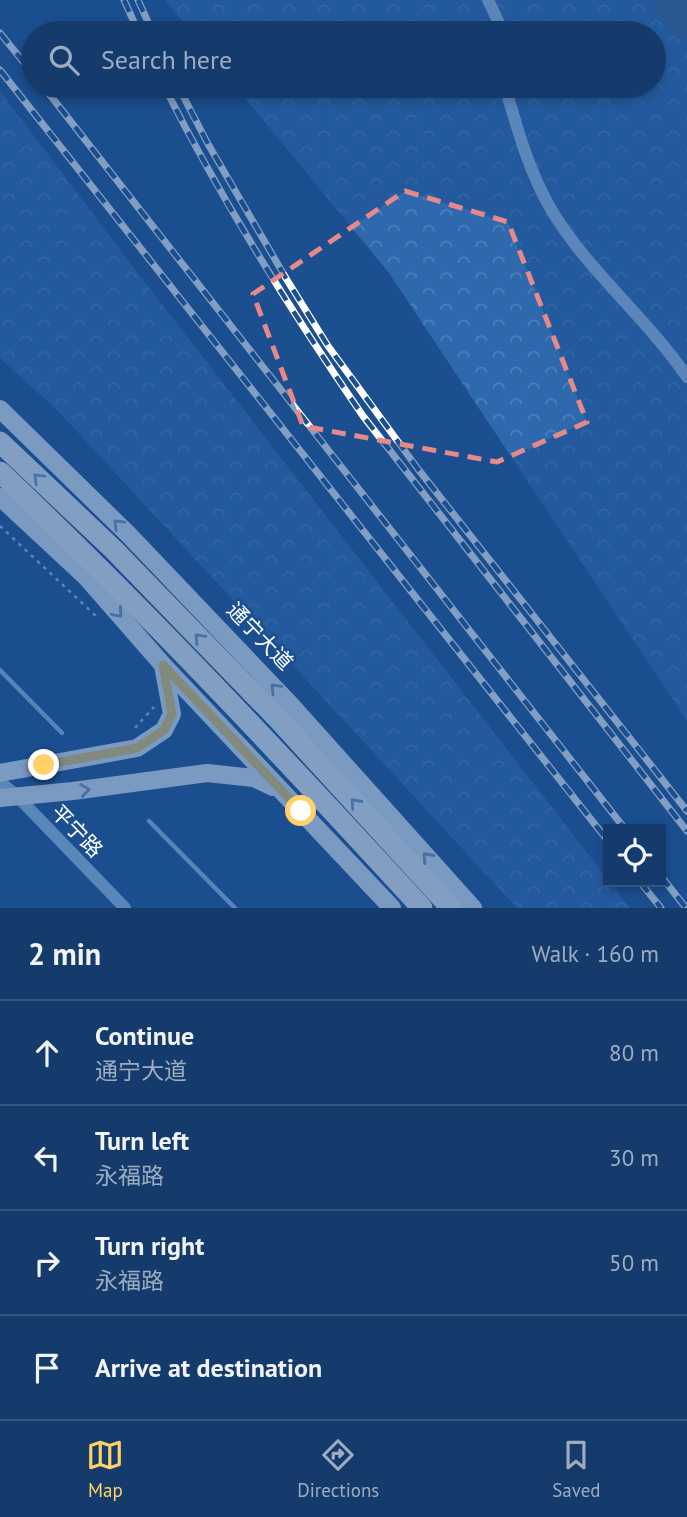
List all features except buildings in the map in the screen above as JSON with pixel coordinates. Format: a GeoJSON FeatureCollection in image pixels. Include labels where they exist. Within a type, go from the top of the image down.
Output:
{"type":"FeatureCollection","features":[{"type":"Feature","properties":{"kind":"highway"},"geometry":{"type":"LineString","coordinates":[[0,442],[114,551],[269,709],[451,908]]}},
{"type":"Feature","properties":{"kind":"highway"},"geometry":{"type":"LineString","coordinates":[[0,472],[99,566],[252,724],[422,908]]}},
{"type":"Feature","properties":{"kind":"main road","name":"通宁大道"},"geometry":{"type":"LineString","coordinates":[[0,409],[128,534],[290,704],[473,908]]}},
{"type":"Feature","properties":{"kind":"main road"},"geometry":{"type":"LineString","coordinates":[[0,496],[87,578],[163,665],[391,908]]}},
{"type":"Feature","properties":{"kind":"main road"},"geometry":{"type":"LineString","coordinates":[[0,773],[137,748],[164,730],[172,714],[163,665]]}},
{"type":"Feature","properties":{"kind":"main road"},"geometry":{"type":"LineString","coordinates":[[8,797],[207,773],[254,778],[282,792]]}},
{"type":"Feature","properties":{"kind":"street"},"geometry":{"type":"LineString","coordinates":[[488,0],[498,21]]}},
{"type":"Feature","properties":{"kind":"street"},"geometry":{"type":"LineString","coordinates":[[508,98],[535,177],[552,210],[599,273],[651,330],[687,377]]}},
{"type":"Feature","properties":{"kind":"street","name":"平宁路"},"geometry":{"type":"LineString","coordinates":[[0,782],[8,797],[125,908]]}},
{"type":"Feature","properties":{"kind":"path"},"geometry":{"type":"LineString","coordinates":[[0,526],[99,618]]}},
{"type":"Feature","properties":{"kind":"path"},"geometry":{"type":"LineString","coordinates":[[132,730],[155,706]]}},
{"type":"Feature","properties":{"kind":"highlighted area"},"geometry":{"type":"Polygon","coordinates":[[[405,191],[508,222],[587,422],[497,462],[303,426],[253,294],[405,191]]]}},
{"type":"Feature","properties":{"kind":"green space"},"geometry":{"type":"Polygon","coordinates":[[[165,0],[687,0],[687,721],[389,273],[245,98],[666,98],[666,21],[182,21],[165,0]]]}},
{"type":"Feature","properties":{"kind":"green space"},"geometry":{"type":"Polygon","coordinates":[[[0,91],[603,873],[603,887],[614,887],[630,908],[517,908],[61,414],[0,358],[0,91]]]}},
{"type":"Feature","properties":{"kind":"waterway"},"geometry":{"type":"LineString","coordinates":[[667,0],[687,28]]}},
{"type":"Feature","properties":{"kind":"waterway"},"geometry":{"type":"LineString","coordinates":[[0,670],[62,733]]}},
{"type":"Feature","properties":{"kind":"waterway"},"geometry":{"type":"LineString","coordinates":[[149,821],[235,908]]}},
{"type":"Feature","properties":{"kind":"railway"},"geometry":{"type":"LineString","coordinates":[[124,0],[134,21]]}},
{"type":"Feature","properties":{"kind":"railway"},"geometry":{"type":"LineString","coordinates":[[138,0],[148,21]]}},
{"type":"Feature","properties":{"kind":"railway"},"geometry":{"type":"LineString","coordinates":[[0,33],[21,59]]}},
{"type":"Feature","properties":{"kind":"railway"},"geometry":{"type":"LineString","coordinates":[[0,70],[21,97]]}},
{"type":"Feature","properties":{"kind":"railway"},"geometry":{"type":"LineString","coordinates":[[22,98],[603,835]]}},
{"type":"Feature","properties":{"kind":"railway"},"geometry":{"type":"LineString","coordinates":[[52,98],[621,824]]}},
{"type":"Feature","properties":{"kind":"railway"},"geometry":{"type":"LineString","coordinates":[[170,98],[258,254],[363,416],[687,831]]}},
{"type":"Feature","properties":{"kind":"railway"},"geometry":{"type":"LineString","coordinates":[[184,98],[208,144],[328,346],[418,469],[687,811]]}},
{"type":"Feature","properties":{"kind":"railway"},"geometry":{"type":"LineString","coordinates":[[666,882],[686,908]]}},
{"type":"Feature","properties":{"kind":"railway"},"geometry":{"type":"LineString","coordinates":[[644,887],[661,908]]}},
{"type":"Feature","properties":{"kind":"route"},"geometry":{"type":"LineString","coordinates":[[44,765],[137,748],[164,730],[172,714],[163,665],[301,811]]}}]}
